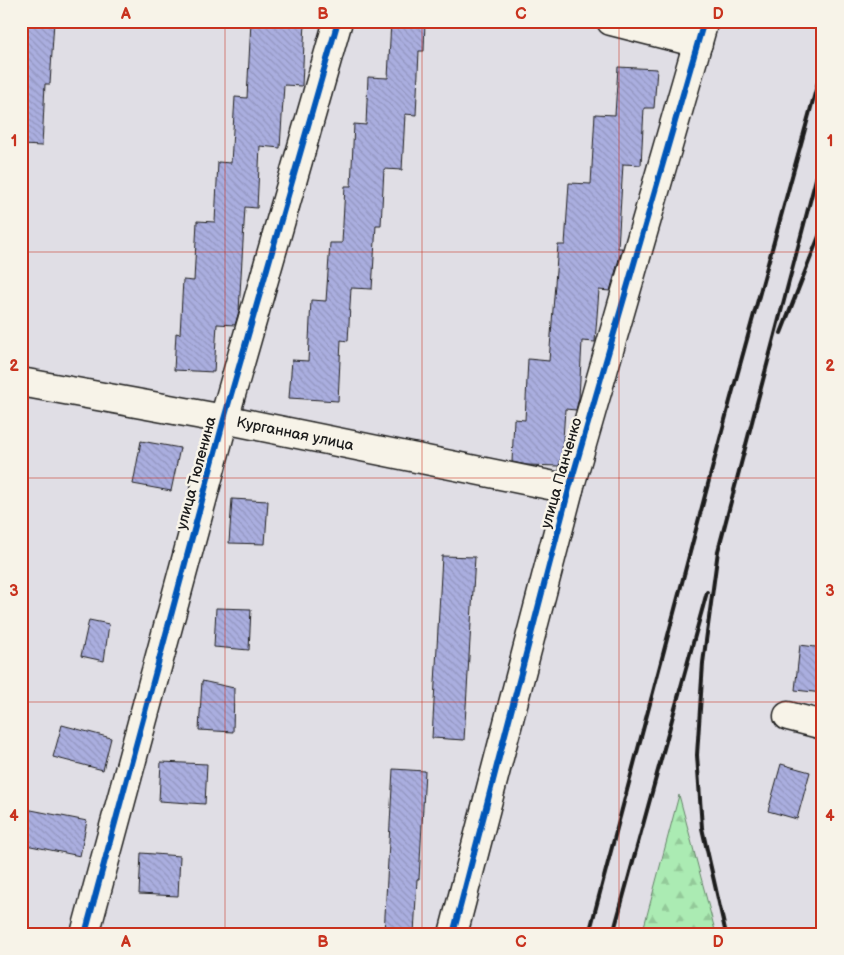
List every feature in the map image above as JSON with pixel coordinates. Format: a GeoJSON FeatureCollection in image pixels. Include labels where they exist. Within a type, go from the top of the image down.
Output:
{"type":"FeatureCollection","features":[{"type":"Feature","properties":{"kind":"street","name":"улица Тюленина"},"geometry":{"type":"LineString","coordinates":[[85,934],[224,419],[338,21]]}},
{"type":"Feature","properties":{"kind":"street"},"geometry":{"type":"LineString","coordinates":[[611,21],[701,32]]}},
{"type":"Feature","properties":{"kind":"street","name":"улица Панченко"},"geometry":{"type":"LineString","coordinates":[[453,934],[569,489],[701,32]]}},
{"type":"Feature","properties":{"kind":"street","name":"Курганная улица"},"geometry":{"type":"LineString","coordinates":[[21,382],[224,419],[569,489]]}},
{"type":"Feature","properties":{"kind":"street"},"geometry":{"type":"LineString","coordinates":[[788,716],[823,725]]}},
{"type":"Feature","properties":{"kind":"green space"},"geometry":{"type":"Polygon","coordinates":[[[679,795],[716,934],[642,934],[679,795]]]}},
{"type":"Feature","properties":{"kind":"building"},"geometry":{"type":"Polygon","coordinates":[[[21,21],[54,21],[50,84],[45,84],[42,146],[21,145],[21,21]]]}},
{"type":"Feature","properties":{"kind":"building"},"geometry":{"type":"Polygon","coordinates":[[[251,21],[305,21],[302,86],[284,85],[280,148],[260,146],[257,208],[245,207],[239,311],[235,325],[217,324],[214,372],[174,370],[176,333],[180,334],[183,280],[194,281],[197,221],[215,222],[218,162],[231,163],[235,97],[247,98],[251,21]]]}},
{"type":"Feature","properties":{"kind":"building"},"geometry":{"type":"Polygon","coordinates":[[[391,21],[425,21],[424,51],[419,51],[416,115],[405,114],[402,170],[384,169],[381,225],[376,225],[372,289],[351,288],[348,341],[341,340],[338,401],[289,398],[292,360],[308,361],[311,300],[326,301],[330,243],[342,243],[345,186],[351,186],[354,124],[366,125],[368,77],[388,78],[391,21]]]}},
{"type":"Feature","properties":{"kind":"building"},"geometry":{"type":"Polygon","coordinates":[[[618,67],[657,69],[654,108],[644,108],[641,165],[623,164],[618,248],[622,248],[610,291],[599,290],[595,342],[582,341],[579,398],[576,410],[565,409],[562,455],[559,466],[527,465],[512,462],[514,419],[525,420],[528,359],[549,361],[558,245],[565,245],[569,183],[591,184],[595,114],[615,115],[618,67]]]}},
{"type":"Feature","properties":{"kind":"building"},"geometry":{"type":"Polygon","coordinates":[[[141,441],[180,448],[171,491],[133,484],[141,441]]]}},
{"type":"Feature","properties":{"kind":"building"},"geometry":{"type":"Polygon","coordinates":[[[232,499],[268,501],[265,544],[229,543],[232,499]]]}},
{"type":"Feature","properties":{"kind":"building"},"geometry":{"type":"Polygon","coordinates":[[[442,556],[475,557],[464,740],[432,738],[442,556]]]}},
{"type":"Feature","properties":{"kind":"building"},"geometry":{"type":"Polygon","coordinates":[[[216,608],[251,609],[249,650],[214,647],[216,608]]]}},
{"type":"Feature","properties":{"kind":"building"},"geometry":{"type":"Polygon","coordinates":[[[89,620],[109,624],[104,661],[81,656],[89,620]]]}},
{"type":"Feature","properties":{"kind":"building"},"geometry":{"type":"Polygon","coordinates":[[[800,645],[823,648],[823,693],[795,690],[800,645]]]}},
{"type":"Feature","properties":{"kind":"building"},"geometry":{"type":"Polygon","coordinates":[[[202,681],[234,688],[233,732],[199,730],[202,681]]]}},
{"type":"Feature","properties":{"kind":"building"},"geometry":{"type":"Polygon","coordinates":[[[62,725],[111,738],[103,770],[53,757],[62,725]]]}},
{"type":"Feature","properties":{"kind":"building"},"geometry":{"type":"Polygon","coordinates":[[[161,762],[207,764],[205,804],[159,801],[161,762]]]}},
{"type":"Feature","properties":{"kind":"building"},"geometry":{"type":"Polygon","coordinates":[[[781,764],[810,772],[797,819],[768,811],[781,764]]]}},
{"type":"Feature","properties":{"kind":"building"},"geometry":{"type":"Polygon","coordinates":[[[393,769],[425,771],[414,934],[384,934],[393,769]]]}},
{"type":"Feature","properties":{"kind":"building"},"geometry":{"type":"Polygon","coordinates":[[[21,808],[87,821],[80,856],[21,844],[21,808]]]}},
{"type":"Feature","properties":{"kind":"building"},"geometry":{"type":"Polygon","coordinates":[[[141,853],[180,856],[178,896],[139,894],[141,853]]]}},
{"type":"Feature","properties":{"kind":"railway"},"geometry":{"type":"LineString","coordinates":[[589,934],[730,401],[823,64]]}},
{"type":"Feature","properties":{"kind":"railway"},"geometry":{"type":"LineString","coordinates":[[726,934],[702,828],[697,755],[703,663],[718,551],[823,152]]}},
{"type":"Feature","properties":{"kind":"railway"},"geometry":{"type":"LineString","coordinates":[[781,333],[823,226]]}},
{"type":"Feature","properties":{"kind":"railway"},"geometry":{"type":"LineString","coordinates":[[613,934],[707,592]]}},
{"type":"Feature","properties":{"kind":"cycle path"},"geometry":{"type":"LineString","coordinates":[[85,934],[224,419],[338,21]]}},
{"type":"Feature","properties":{"kind":"cycle path"},"geometry":{"type":"LineString","coordinates":[[453,934],[569,489],[704,21]]}}]}
